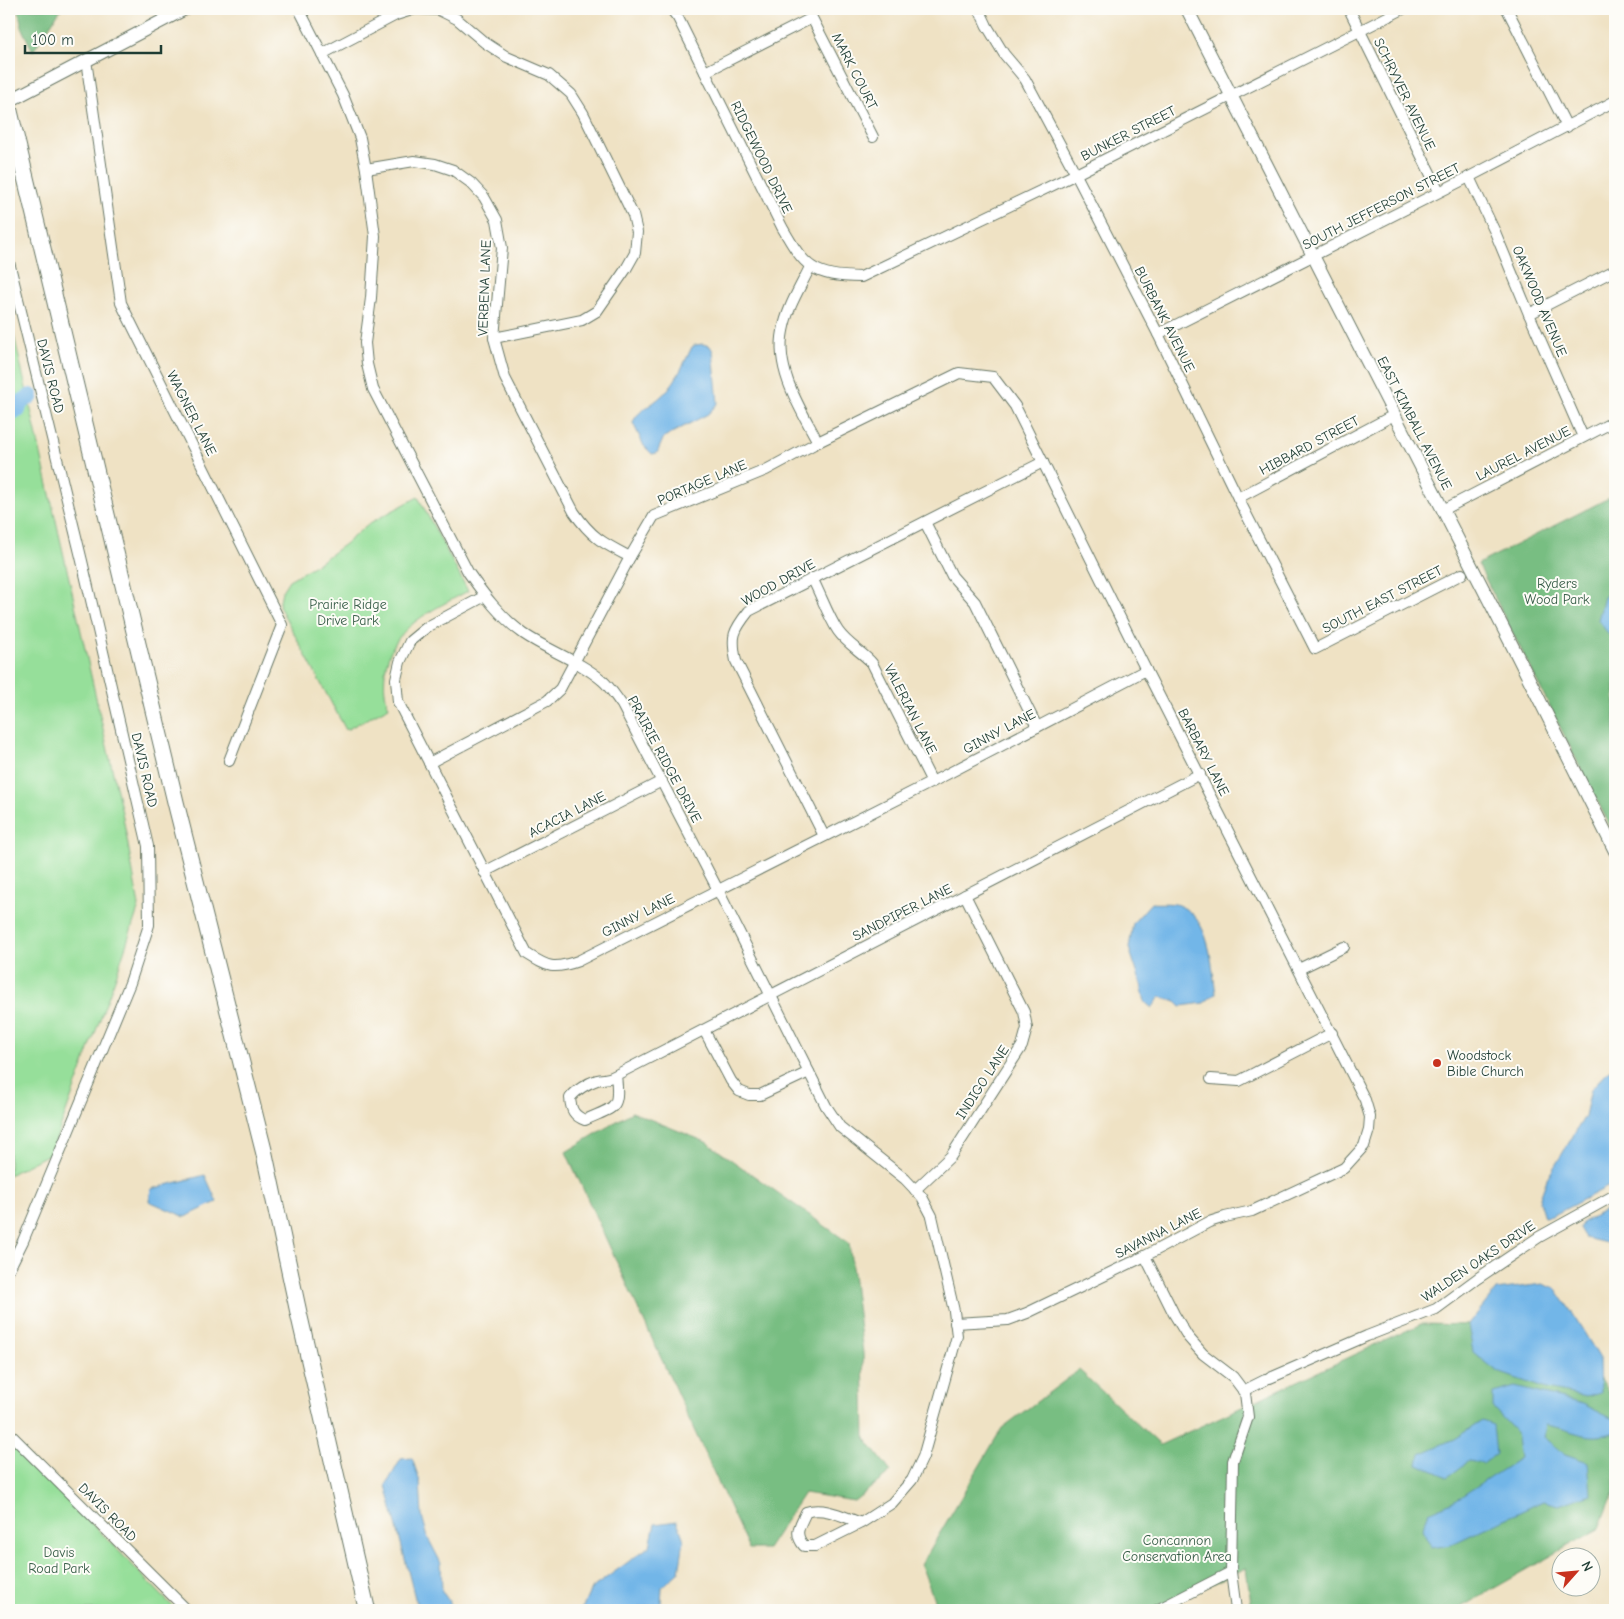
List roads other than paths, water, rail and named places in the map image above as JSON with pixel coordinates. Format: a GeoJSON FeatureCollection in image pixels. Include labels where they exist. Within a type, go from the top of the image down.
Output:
{"type":"FeatureCollection","features":[{"type":"Feature","properties":{"kind":"main road"},"geometry":{"type":"LineString","coordinates":[[9,109],[176,804],[264,1152],[298,1315],[367,1610]]}},
{"type":"Feature","properties":{"kind":"street"},"geometry":{"type":"LineString","coordinates":[[9,101],[185,9]]}},
{"type":"Feature","properties":{"kind":"street","name":"PRAIRIE RIDGE DRIVE"},"geometry":{"type":"LineString","coordinates":[[299,9],[344,95],[360,138],[375,236],[371,298],[365,343],[366,364],[373,389],[468,572],[500,613],[523,633],[574,662],[604,682],[622,705],[718,890],[826,1106],[840,1127],[905,1179],[922,1197],[932,1216],[954,1311],[956,1336],[923,1457],[912,1480],[892,1503],[861,1523],[815,1546],[804,1546],[799,1539],[798,1531],[806,1512],[815,1509],[861,1523]]}},
{"type":"Feature","properties":{"kind":"street"},"geometry":{"type":"LineString","coordinates":[[322,54],[396,15],[415,9],[439,10],[457,19],[484,42],[507,57],[549,75],[571,94],[583,113],[633,214],[636,232],[635,253],[597,312],[582,320],[494,338]]}},
{"type":"Feature","properties":{"kind":"street","name":"RIDGEWOOD DRIVE"},"geometry":{"type":"LineString","coordinates":[[671,9],[678,18],[782,227],[796,252],[810,268]]}},
{"type":"Feature","properties":{"kind":"street","name":"BURBANK AVENUE"},"geometry":{"type":"LineString","coordinates":[[978,9],[1004,54],[1024,79],[1076,174],[1315,649]]}},
{"type":"Feature","properties":{"kind":"street","name":"EAST KIMBALL AVENUE"},"geometry":{"type":"LineString","coordinates":[[1186,9],[1443,510],[1615,851]]}},
{"type":"Feature","properties":{"kind":"street","name":"SCHRYVER AVENUE"},"geometry":{"type":"LineString","coordinates":[[1349,9],[1439,191]]}},
{"type":"Feature","properties":{"kind":"street","name":"BUNKER STREET"},"geometry":{"type":"LineString","coordinates":[[810,268],[838,276],[861,277],[1076,174],[1404,9]]}},
{"type":"Feature","properties":{"kind":"street"},"geometry":{"type":"LineString","coordinates":[[1507,9],[1567,127]]}},
{"type":"Feature","properties":{"kind":"street","name":"MARK COURT"},"geometry":{"type":"LineString","coordinates":[[705,72],[812,18],[873,137]]}},
{"type":"Feature","properties":{"kind":"street","name":"WAGNER LANE"},"geometry":{"type":"LineString","coordinates":[[86,60],[121,303],[282,625],[229,761]]}},
{"type":"Feature","properties":{"kind":"street","name":"SOUTH JEFFERSON STREET"},"geometry":{"type":"LineString","coordinates":[[1158,334],[1615,101]]}},
{"type":"Feature","properties":{"kind":"street","name":"VERBENA LANE"},"geometry":{"type":"LineString","coordinates":[[366,169],[414,161],[435,164],[453,170],[471,182],[484,197],[497,220],[502,248],[494,338],[505,378],[574,512],[585,528],[599,540],[630,557]]}},
{"type":"Feature","properties":{"kind":"street","name":"OAKWOOD AVENUE"},"geometry":{"type":"LineString","coordinates":[[1469,177],[1486,212],[1583,437]]}},
{"type":"Feature","properties":{"kind":"street","name":"DAVIS ROAD"},"geometry":{"type":"LineString","coordinates":[[9,262],[82,562],[148,846],[149,915],[149,925],[130,983],[23,1241],[9,1269]]}},
{"type":"Feature","properties":{"kind":"street"},"geometry":{"type":"LineString","coordinates":[[810,268],[791,306],[782,331],[782,358],[790,390],[818,442]]}},
{"type":"Feature","properties":{"kind":"street"},"geometry":{"type":"LineString","coordinates":[[1529,314],[1615,270]]}},
{"type":"Feature","properties":{"kind":"street","name":"PORTAGE LANE"},"geometry":{"type":"LineString","coordinates":[[429,763],[547,701],[560,689],[630,557],[654,516],[766,470],[818,442],[959,373],[993,377]]}},
{"type":"Feature","properties":{"kind":"street","name":"BARBARY LANE"},"geometry":{"type":"LineString","coordinates":[[993,377],[1015,406],[1146,670],[1365,1100],[1370,1117],[1369,1130],[1364,1146]]}},
{"type":"Feature","properties":{"kind":"street","name":"HIBBARD STREET"},"geometry":{"type":"LineString","coordinates":[[1238,498],[1394,416]]}},
{"type":"Feature","properties":{"kind":"street","name":"LAUREL AVENUE"},"geometry":{"type":"LineString","coordinates":[[1443,510],[1615,421]]}},
{"type":"Feature","properties":{"kind":"street","name":"WOOD DRIVE"},"geometry":{"type":"LineString","coordinates":[[824,836],[736,660],[732,642],[737,625],[748,611],[1043,462]]}},
{"type":"Feature","properties":{"kind":"street"},"geometry":{"type":"LineString","coordinates":[[925,522],[952,576],[975,602],[1037,727]]}},
{"type":"Feature","properties":{"kind":"street","name":"SOUTH EAST STREET"},"geometry":{"type":"LineString","coordinates":[[1315,649],[1462,574]]}},
{"type":"Feature","properties":{"kind":"street","name":"VALERIAN LANE"},"geometry":{"type":"LineString","coordinates":[[812,578],[838,631],[872,663],[932,782]]}},
{"type":"Feature","properties":{"kind":"street","name":"GINNY LANE"},"geometry":{"type":"LineString","coordinates":[[485,596],[427,627],[410,642],[400,662],[396,679],[398,702],[527,954],[546,966],[563,966],[578,961],[932,782],[1146,670]]}},
{"type":"Feature","properties":{"kind":"street","name":"SANDPIPER LANE"},"geometry":{"type":"LineString","coordinates":[[616,1076],[618,1099],[614,1106],[585,1120],[578,1118],[573,1113],[570,1098],[574,1092],[598,1080],[616,1076],[1200,774]]}},
{"type":"Feature","properties":{"kind":"street","name":"ACACIA LANE"},"geometry":{"type":"LineString","coordinates":[[484,872],[662,781]]}},
{"type":"Feature","properties":{"kind":"street","name":"INDIGO LANE"},"geometry":{"type":"LineString","coordinates":[[915,1190],[951,1156],[1022,1046],[1027,1028],[1024,1012],[965,895]]}},
{"type":"Feature","properties":{"kind":"street"},"geometry":{"type":"LineString","coordinates":[[1299,970],[1344,947]]}},
{"type":"Feature","properties":{"kind":"street"},"geometry":{"type":"LineString","coordinates":[[704,1030],[731,1081],[739,1091],[749,1095],[760,1095],[809,1072]]}},
{"type":"Feature","properties":{"kind":"street"},"geometry":{"type":"LineString","coordinates":[[1211,1079],[1239,1081],[1332,1033]]}},
{"type":"Feature","properties":{"kind":"street","name":"SAVANNA LANE"},"geometry":{"type":"LineString","coordinates":[[956,1323],[1008,1320],[1027,1313],[1145,1256],[1209,1222],[1252,1211],[1344,1168],[1364,1146]]}},
{"type":"Feature","properties":{"kind":"street","name":"WALDEN OAKS DRIVE"},"geometry":{"type":"LineString","coordinates":[[1243,1391],[1367,1336],[1436,1309],[1539,1237],[1615,1195]]}},
{"type":"Feature","properties":{"kind":"street"},"geometry":{"type":"LineString","coordinates":[[1145,1256],[1174,1314],[1188,1337],[1203,1354],[1233,1377],[1243,1391],[1248,1417],[1233,1461],[1231,1572],[1236,1610]]}},
{"type":"Feature","properties":{"kind":"street","name":"DAVIS ROAD"},"geometry":{"type":"LineString","coordinates":[[9,1433],[187,1610]]}},
{"type":"Feature","properties":{"kind":"street"},"geometry":{"type":"LineString","coordinates":[[1158,1610],[1231,1572]]}},
{"type":"Feature","properties":{"kind":"water"},"geometry":{"type":"Polygon","coordinates":[[[703,344],[710,346],[713,351],[718,403],[708,414],[664,437],[657,453],[652,454],[644,446],[633,423],[640,412],[669,388],[692,347],[703,344]]]}},
{"type":"Feature","properties":{"kind":"water"},"geometry":{"type":"Polygon","coordinates":[[[1615,589],[1615,643],[1598,620],[1604,597],[1615,589]]]}},
{"type":"Feature","properties":{"kind":"water"},"geometry":{"type":"Polygon","coordinates":[[[1151,903],[1178,905],[1189,911],[1203,931],[1210,955],[1216,993],[1204,1003],[1181,1006],[1176,1001],[1160,997],[1152,1008],[1145,1002],[1129,948],[1133,923],[1151,903]]]}},
{"type":"Feature","properties":{"kind":"water"},"geometry":{"type":"Polygon","coordinates":[[[1609,1070],[1615,1070],[1615,1183],[1552,1216],[1544,1217],[1539,1201],[1547,1179],[1585,1116],[1591,1089],[1609,1070]]]}},
{"type":"Feature","properties":{"kind":"water"},"geometry":{"type":"Polygon","coordinates":[[[205,1175],[217,1202],[185,1217],[149,1201],[151,1189],[205,1175]]]}},
{"type":"Feature","properties":{"kind":"water"},"geometry":{"type":"Polygon","coordinates":[[[1615,1205],[1615,1238],[1606,1243],[1585,1238],[1579,1228],[1583,1222],[1615,1205]]]}},
{"type":"Feature","properties":{"kind":"water"},"geometry":{"type":"Polygon","coordinates":[[[1543,1284],[1556,1289],[1599,1357],[1600,1393],[1586,1397],[1546,1389],[1498,1372],[1473,1352],[1468,1325],[1496,1290],[1543,1284]]]}},
{"type":"Feature","properties":{"kind":"water"},"geometry":{"type":"Polygon","coordinates":[[[1515,1387],[1583,1404],[1615,1420],[1615,1432],[1596,1436],[1588,1436],[1546,1425],[1544,1437],[1565,1454],[1588,1462],[1591,1494],[1559,1505],[1543,1501],[1450,1545],[1432,1548],[1422,1529],[1429,1512],[1454,1501],[1520,1458],[1516,1432],[1493,1408],[1493,1393],[1515,1387]]]}},
{"type":"Feature","properties":{"kind":"water"},"geometry":{"type":"Polygon","coordinates":[[[1482,1421],[1493,1425],[1496,1454],[1483,1464],[1469,1461],[1448,1477],[1418,1464],[1420,1454],[1454,1439],[1482,1421]]]}},
{"type":"Feature","properties":{"kind":"water"},"geometry":{"type":"Polygon","coordinates":[[[412,1458],[420,1482],[422,1516],[428,1538],[441,1563],[442,1591],[455,1610],[421,1610],[416,1602],[386,1485],[401,1459],[412,1458]]]}},
{"type":"Feature","properties":{"kind":"water"},"geometry":{"type":"Polygon","coordinates":[[[677,1521],[684,1540],[679,1572],[662,1587],[661,1604],[629,1610],[578,1610],[583,1607],[591,1589],[650,1546],[655,1524],[677,1521]]]}},
{"type":"Feature","properties":{"kind":"waterway"},"geometry":{"type":"LineString","coordinates":[[9,406],[12,406],[15,411],[18,410],[20,403],[31,396]]}},
{"type":"Feature","properties":{"kind":"place","name":"Woodstock Bible Church"},"geometry":{"type":"Point","coordinates":[1437,1063]}},
{"type":"Feature","properties":{"kind":"park label","name":"Ryders Wood Park"},"geometry":{"type":"Point","coordinates":[1557,592]}},
{"type":"Feature","properties":{"kind":"park label","name":"Prairie Ridge Drive Park"},"geometry":{"type":"Point","coordinates":[348,612]}},
{"type":"Feature","properties":{"kind":"park label","name":"Concannon Conservation Area"},"geometry":{"type":"Point","coordinates":[1177,1548]}},
{"type":"Feature","properties":{"kind":"park label","name":"Davis Road Park"},"geometry":{"type":"Point","coordinates":[59,1560]}}]}
